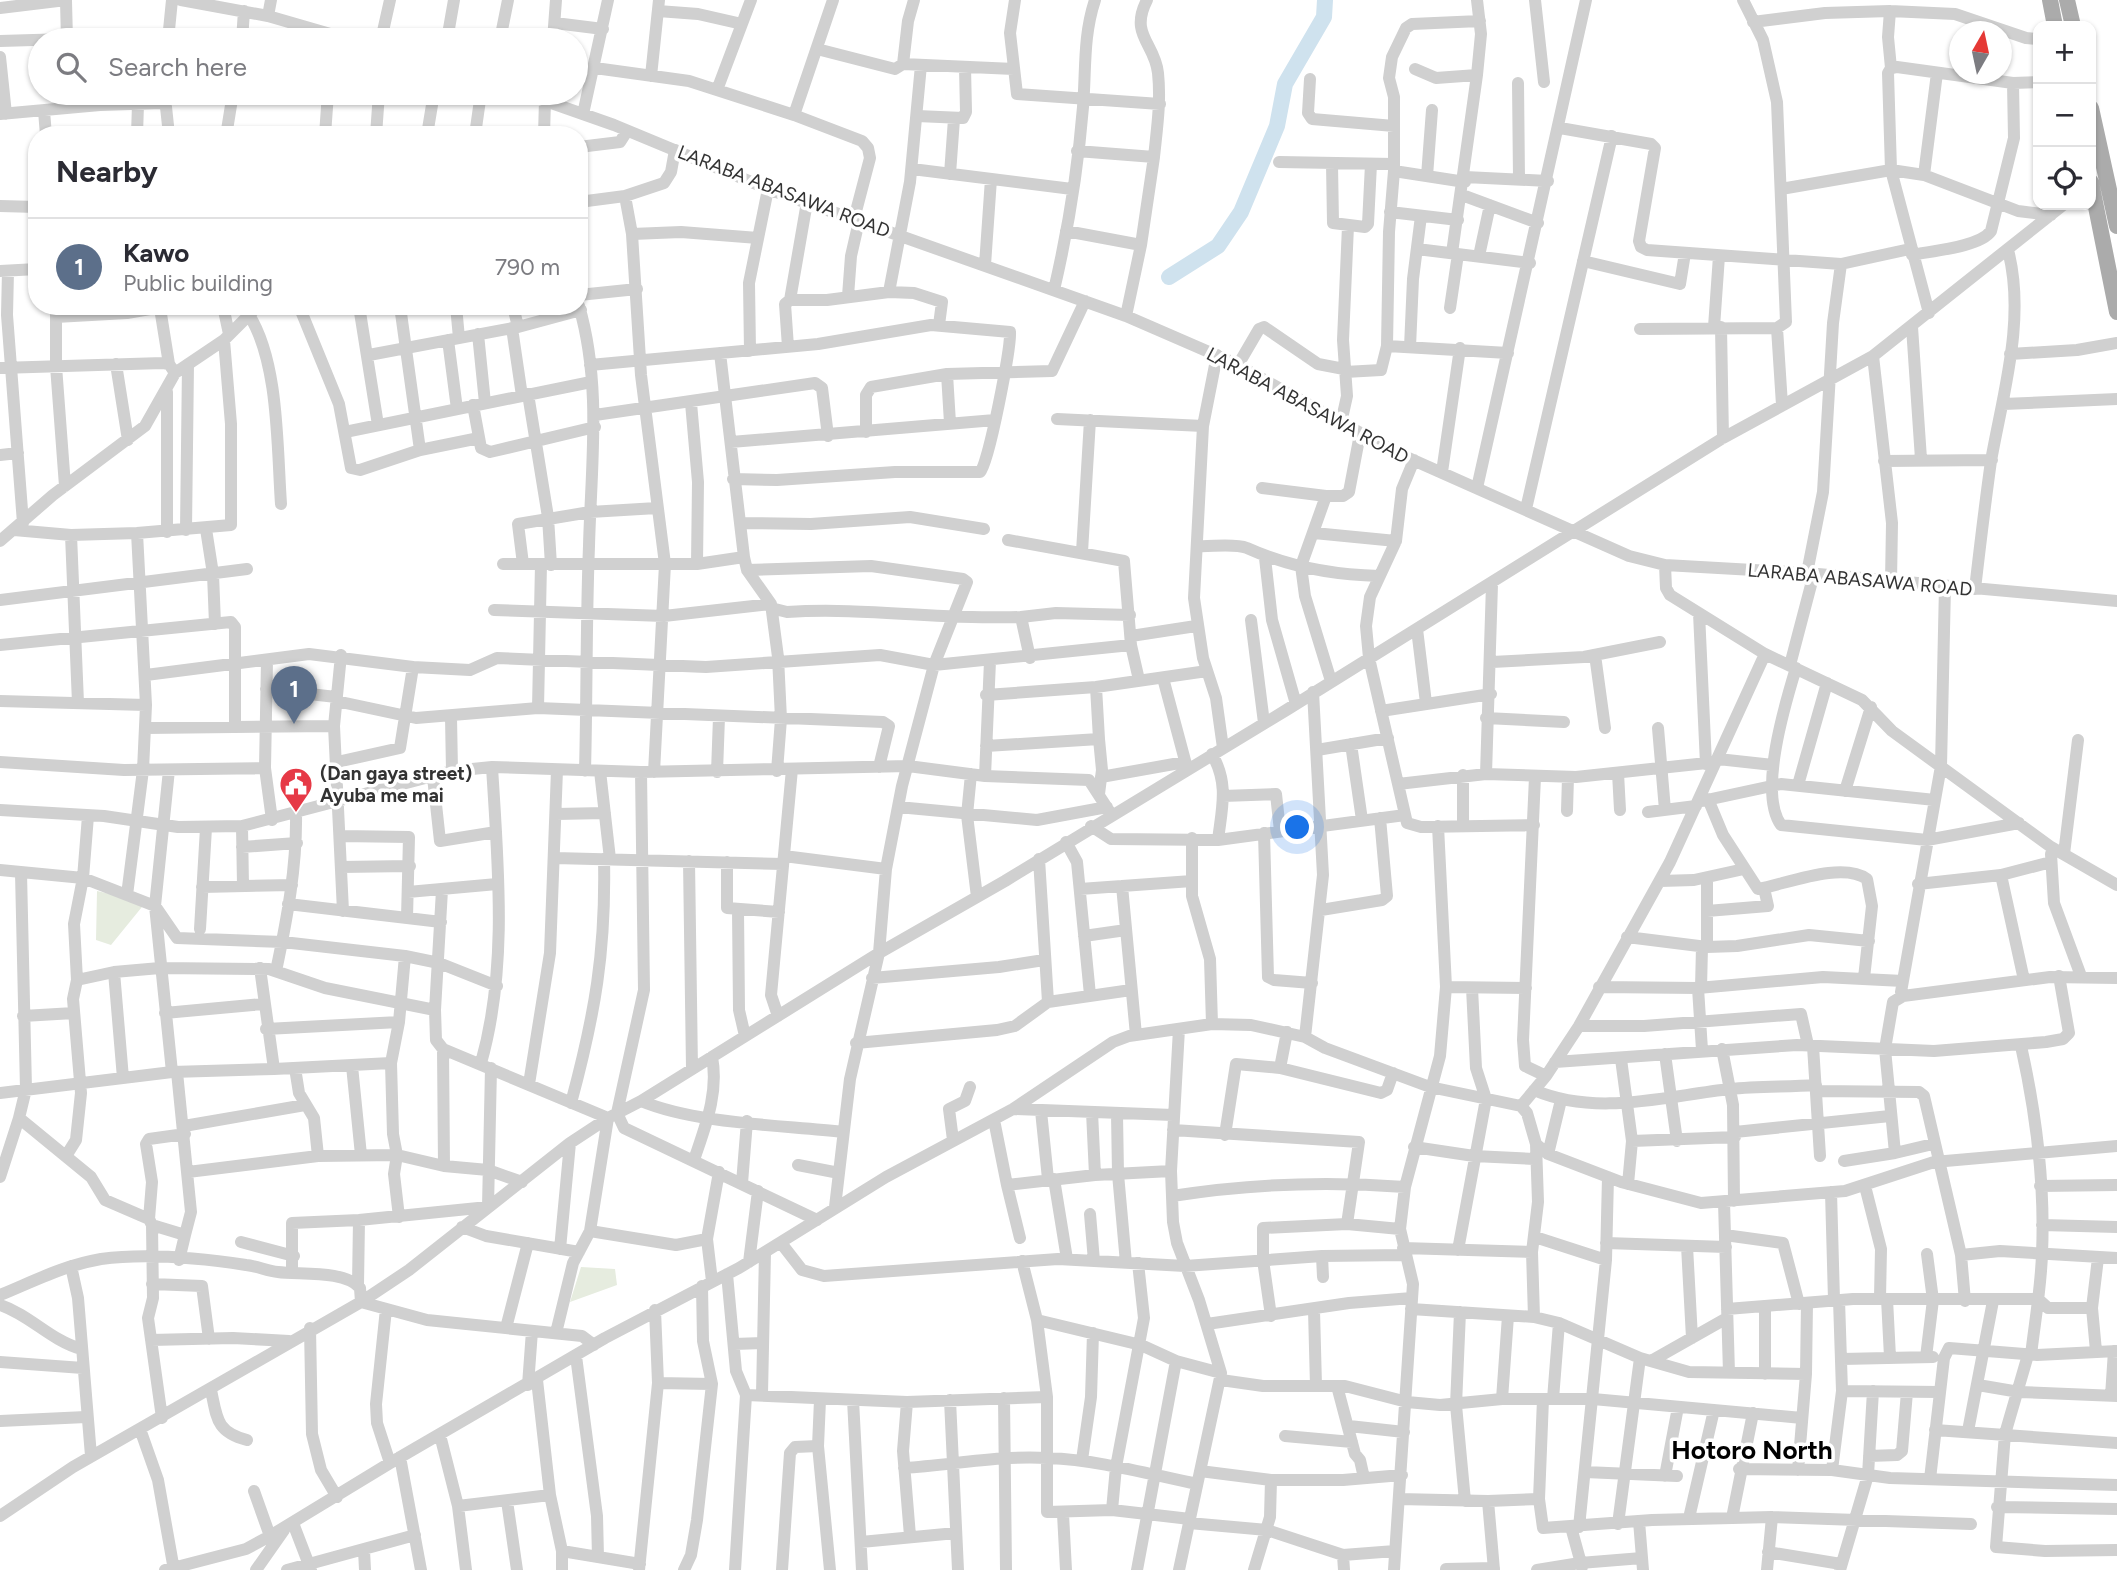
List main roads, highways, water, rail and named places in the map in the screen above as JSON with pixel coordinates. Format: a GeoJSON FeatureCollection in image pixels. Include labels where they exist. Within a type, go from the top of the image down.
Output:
{"type":"FeatureCollection","features":[{"type":"Feature","properties":{"kind":"main road"},"geometry":{"type":"LineString","coordinates":[[2050,0],[2054,21]]}},
{"type":"Feature","properties":{"kind":"main road"},"geometry":{"type":"LineString","coordinates":[[2067,0],[2072,21]]}},
{"type":"Feature","properties":{"kind":"main road"},"geometry":{"type":"LineString","coordinates":[[2096,127],[2114,199],[2117,226]]}},
{"type":"Feature","properties":{"kind":"main road"},"geometry":{"type":"LineString","coordinates":[[2096,207],[2117,312]]}},
{"type":"Feature","properties":{"kind":"waterway"},"geometry":{"type":"LineString","coordinates":[[1169,277],[1218,246],[1241,212],[1277,126],[1285,84],[1324,17],[1325,0]]}},
{"type":"Feature","properties":{"kind":"place","name":"Kawo"},"geometry":{"type":"Point","coordinates":[294,724]}},
{"type":"Feature","properties":{"kind":"place","name":"(Dan gaya street) Ayuba me mai"},"geometry":{"type":"Point","coordinates":[296,814]}},
{"type":"Feature","properties":{"kind":"district","name":"Hotoro North"},"geometry":{"type":"Point","coordinates":[1752,1450]}}]}
